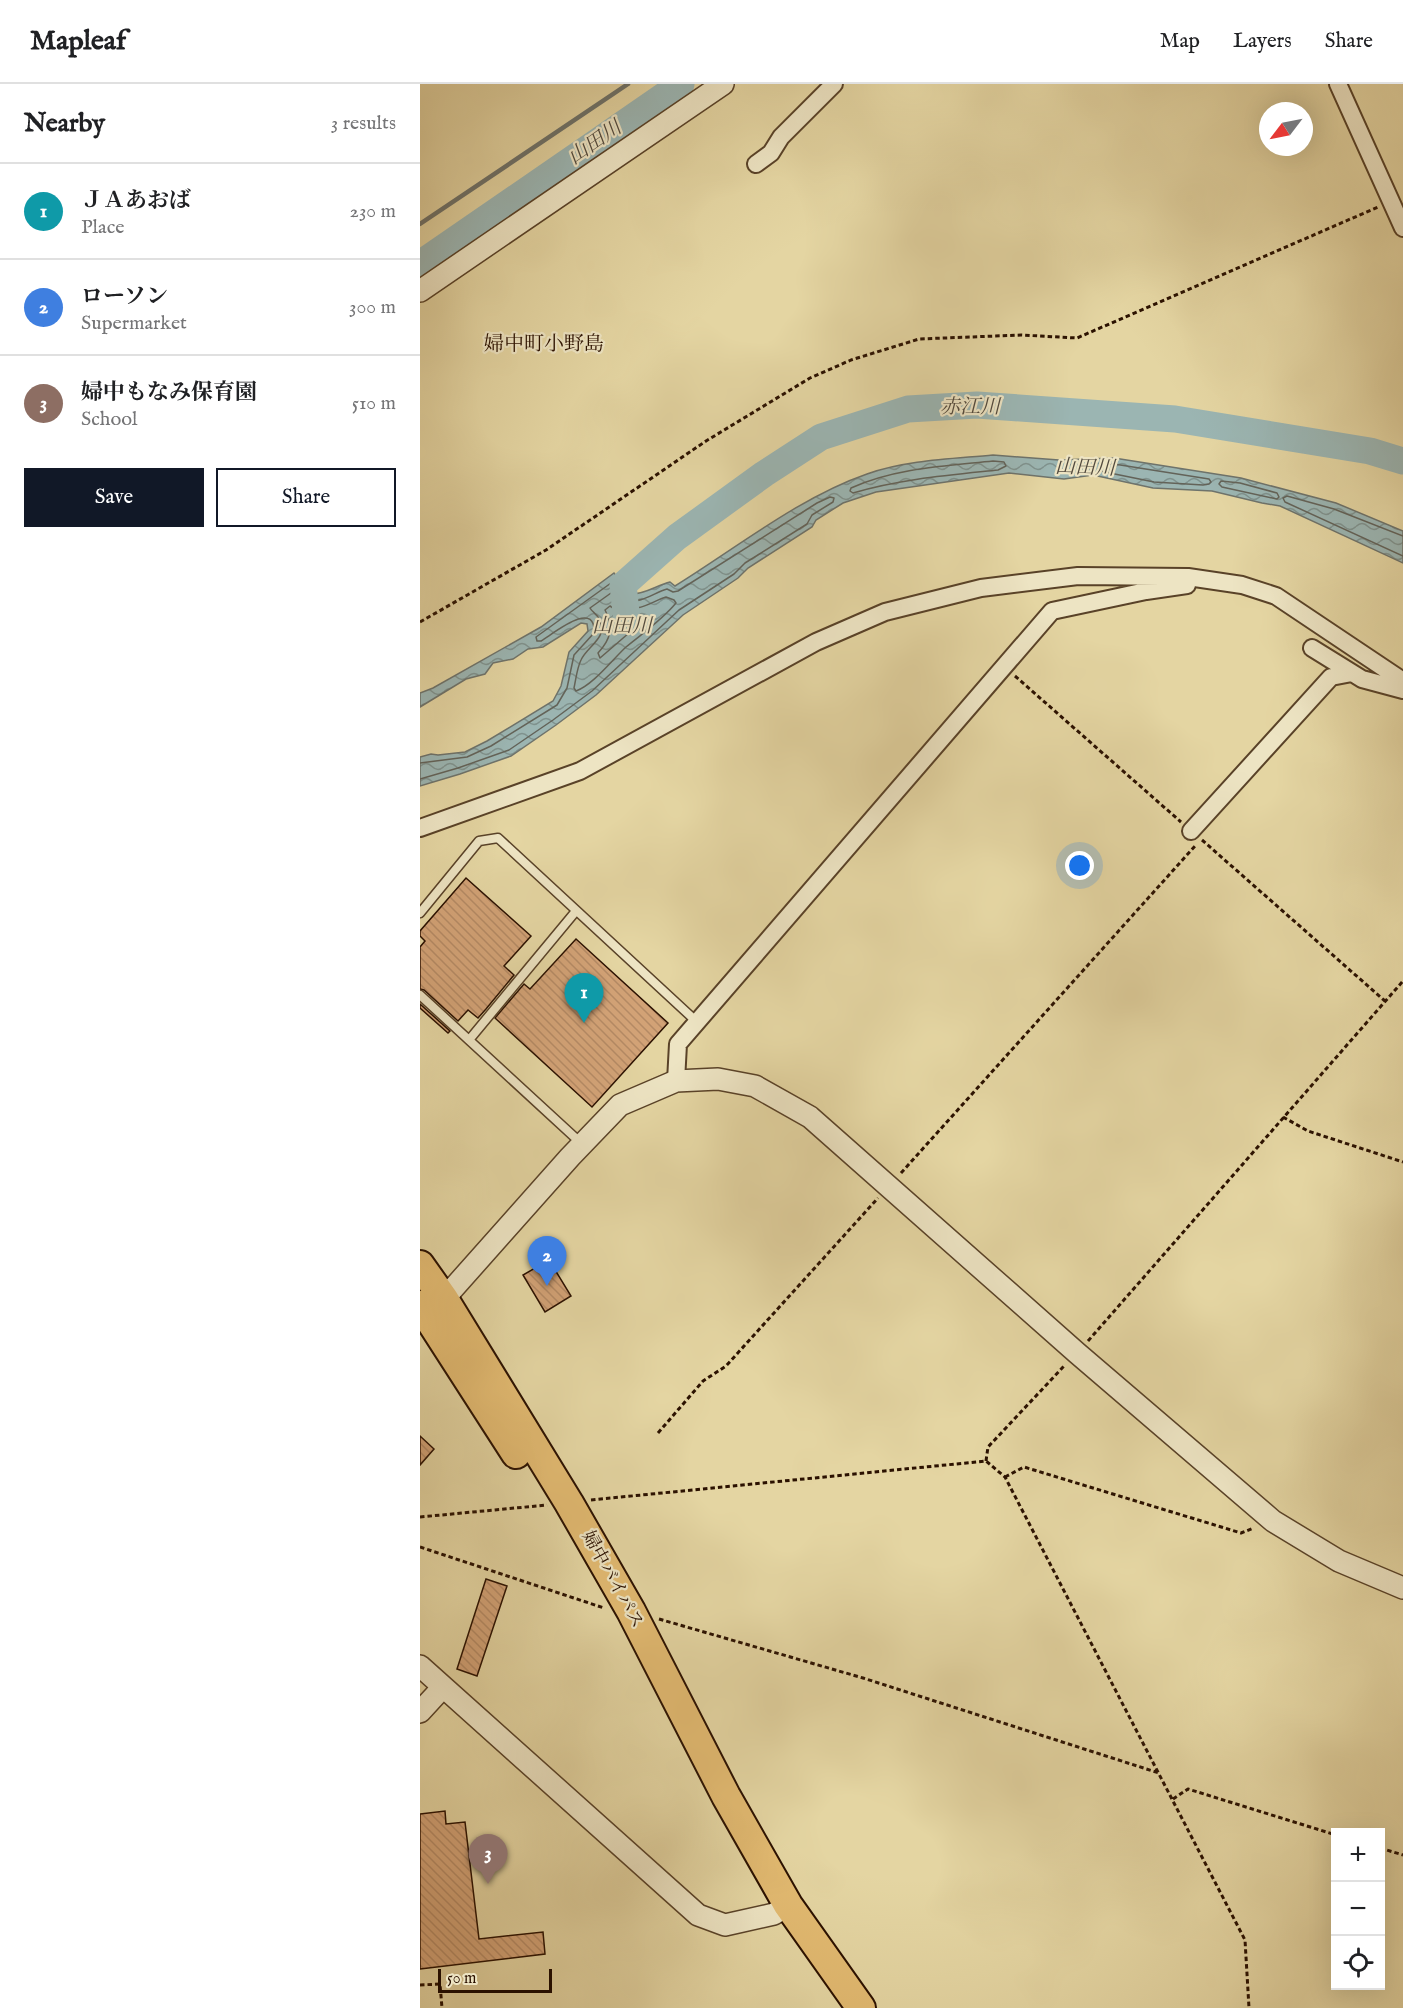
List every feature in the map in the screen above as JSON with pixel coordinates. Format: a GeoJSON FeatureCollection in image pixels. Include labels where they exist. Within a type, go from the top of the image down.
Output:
{"type":"FeatureCollection","features":[{"type":"Feature","properties":{"kind":"highway","name":"婦中バイパス"},"geometry":{"type":"LineString","coordinates":[[420,1265],[428,1312],[559,1504],[620,1610],[659,1700],[716,1810],[781,1909]]}},
{"type":"Feature","properties":{"kind":"highway"},"geometry":{"type":"LineString","coordinates":[[781,1909],[838,2008]]}},
{"type":"Feature","properties":{"kind":"highway"},"geometry":{"type":"LineString","coordinates":[[781,1909],[861,2008]]}},
{"type":"Feature","properties":{"kind":"street"},"geometry":{"type":"LineString","coordinates":[[420,291],[723,84]]}},
{"type":"Feature","properties":{"kind":"street"},"geometry":{"type":"LineString","coordinates":[[756,164],[771,153],[781,137],[834,84]]}},
{"type":"Feature","properties":{"kind":"street"},"geometry":{"type":"LineString","coordinates":[[1338,84],[1403,228]]}},
{"type":"Feature","properties":{"kind":"street"},"geometry":{"type":"LineString","coordinates":[[420,828],[580,771],[816,642],[885,612],[981,588],[1078,576],[1188,577],[1242,585],[1276,596],[1403,681]]}},
{"type":"Feature","properties":{"kind":"street"},"geometry":{"type":"LineString","coordinates":[[676,1081],[678,1044],[1052,611],[1146,591],[1213,581]]}},
{"type":"Feature","properties":{"kind":"street"},"geometry":{"type":"LineString","coordinates":[[1312,648],[1362,679],[1403,690]]}},
{"type":"Feature","properties":{"kind":"street"},"geometry":{"type":"LineString","coordinates":[[1196,835],[1331,677],[1352,673]]}},
{"type":"Feature","properties":{"kind":"street"},"geometry":{"type":"LineString","coordinates":[[428,1312],[582,1144],[620,1106],[676,1081],[718,1079],[755,1086],[810,1117],[1077,1353],[1273,1521],[1339,1561],[1403,1588]]}},
{"type":"Feature","properties":{"kind":"street"},"geometry":{"type":"LineString","coordinates":[[420,1666],[698,1915],[725,1925],[781,1909]]}},
{"type":"Feature","properties":{"kind":"street"},"geometry":{"type":"LineString","coordinates":[[420,1712],[443,1687]]}},
{"type":"Feature","properties":{"kind":"lane"},"geometry":{"type":"LineString","coordinates":[[420,913],[479,841],[498,838],[697,1022]]}},
{"type":"Feature","properties":{"kind":"lane"},"geometry":{"type":"LineString","coordinates":[[469,1040],[576,911]]}},
{"type":"Feature","properties":{"kind":"lane"},"geometry":{"type":"LineString","coordinates":[[420,995],[582,1144]]}},
{"type":"Feature","properties":{"kind":"path"},"geometry":{"type":"LineString","coordinates":[[420,622],[546,550],[706,441],[810,378],[851,360],[919,339],[1021,335],[1077,338],[1391,202]]}},
{"type":"Feature","properties":{"kind":"path"},"geometry":{"type":"LineString","coordinates":[[658,1433],[703,1381],[726,1366],[888,1187],[1196,835]]}},
{"type":"Feature","properties":{"kind":"path"},"geometry":{"type":"LineString","coordinates":[[986,1461],[988,1447],[1077,1353],[1403,981]]}},
{"type":"Feature","properties":{"kind":"path"},"geometry":{"type":"LineString","coordinates":[[1283,1117],[1308,1131],[1403,1162]]}},
{"type":"Feature","properties":{"kind":"path"},"geometry":{"type":"LineString","coordinates":[[420,1517],[986,1461],[1005,1477],[1245,1940],[1249,2008]]}},
{"type":"Feature","properties":{"kind":"path"},"geometry":{"type":"LineString","coordinates":[[1005,1477],[1024,1467],[1241,1533],[1273,1521]]}},
{"type":"Feature","properties":{"kind":"path"},"geometry":{"type":"LineString","coordinates":[[420,1547],[620,1610],[863,1678],[1159,1773]]}},
{"type":"Feature","properties":{"kind":"path"},"geometry":{"type":"LineString","coordinates":[[1172,1799],[1188,1789],[1331,1833]]}},
{"type":"Feature","properties":{"kind":"path"},"geometry":{"type":"LineString","coordinates":[[1385,1850],[1403,1855]]}},
{"type":"Feature","properties":{"kind":"path"},"geometry":{"type":"LineString","coordinates":[[420,1985],[440,1984],[442,2008]]}},
{"type":"Feature","properties":{"kind":"water","name":"山田川"},"geometry":{"type":"Polygon","coordinates":[[[993,455],[1059,460],[1114,458],[1241,478],[1336,503],[1403,531],[1403,563],[1280,506],[1212,491],[1153,488],[1093,475],[1064,479],[1009,473],[876,492],[843,503],[816,520],[812,527],[748,568],[738,578],[683,615],[596,695],[511,756],[420,786],[420,757],[465,752],[553,701],[561,686],[569,652],[588,631],[587,624],[581,623],[543,647],[528,649],[513,659],[493,663],[485,674],[466,679],[420,707],[420,693],[433,688],[541,627],[614,573],[630,594],[640,593],[670,582],[675,586],[768,525],[842,484],[882,469],[929,461],[993,455]]]}},
{"type":"Feature","properties":{"kind":"building"},"geometry":{"type":"Polygon","coordinates":[[[466,878],[531,936],[504,966],[514,975],[486,1009],[478,1018],[468,1010],[458,1021],[424,990],[420,989],[420,947],[425,941],[420,936],[420,931],[466,878]]]}},
{"type":"Feature","properties":{"kind":"building"},"geometry":{"type":"Polygon","coordinates":[[[576,939],[668,1023],[592,1107],[495,1018],[524,984],[530,989],[576,939]]]}},
{"type":"Feature","properties":{"kind":"building"},"geometry":{"type":"Polygon","coordinates":[[[420,1004],[450,1031],[448,1033],[420,1008],[420,1004]]]}},
{"type":"Feature","properties":{"kind":"building"},"geometry":{"type":"Polygon","coordinates":[[[549,1260],[571,1296],[545,1312],[523,1275],[549,1260]]]}},
{"type":"Feature","properties":{"kind":"building"},"geometry":{"type":"Polygon","coordinates":[[[420,1436],[434,1449],[420,1465],[420,1436]]]}},
{"type":"Feature","properties":{"kind":"building"},"geometry":{"type":"Polygon","coordinates":[[[486,1579],[507,1586],[477,1676],[457,1669],[486,1579]]]}},
{"type":"Feature","properties":{"kind":"building"},"geometry":{"type":"Polygon","coordinates":[[[445,1811],[446,1824],[465,1822],[479,1939],[543,1932],[545,1954],[420,1969],[420,1814],[445,1811]]]}},
{"type":"Feature","properties":{"kind":"waterway"},"geometry":{"type":"LineString","coordinates":[[420,224],[628,84]]}},
{"type":"Feature","properties":{"kind":"waterway","name":"山田川"},"geometry":{"type":"LineString","coordinates":[[420,264],[681,84]]}},
{"type":"Feature","properties":{"kind":"waterway","name":"赤江川"},"geometry":{"type":"LineString","coordinates":[[627,621],[623,585],[677,537],[764,474],[821,437],[908,409],[977,405],[1175,419],[1370,451],[1403,461]]}},
{"type":"Feature","properties":{"kind":"place","name":"ＪＡあおば"},"geometry":{"type":"Point","coordinates":[584,1023]}},
{"type":"Feature","properties":{"kind":"place","name":"ローソン"},"geometry":{"type":"Point","coordinates":[547,1286]}},
{"type":"Feature","properties":{"kind":"place","name":"婦中もなみ保育園"},"geometry":{"type":"Point","coordinates":[488,1884]}},
{"type":"Feature","properties":{"kind":"district","name":"婦中町小野島"},"geometry":{"type":"Point","coordinates":[544,344]}}]}
